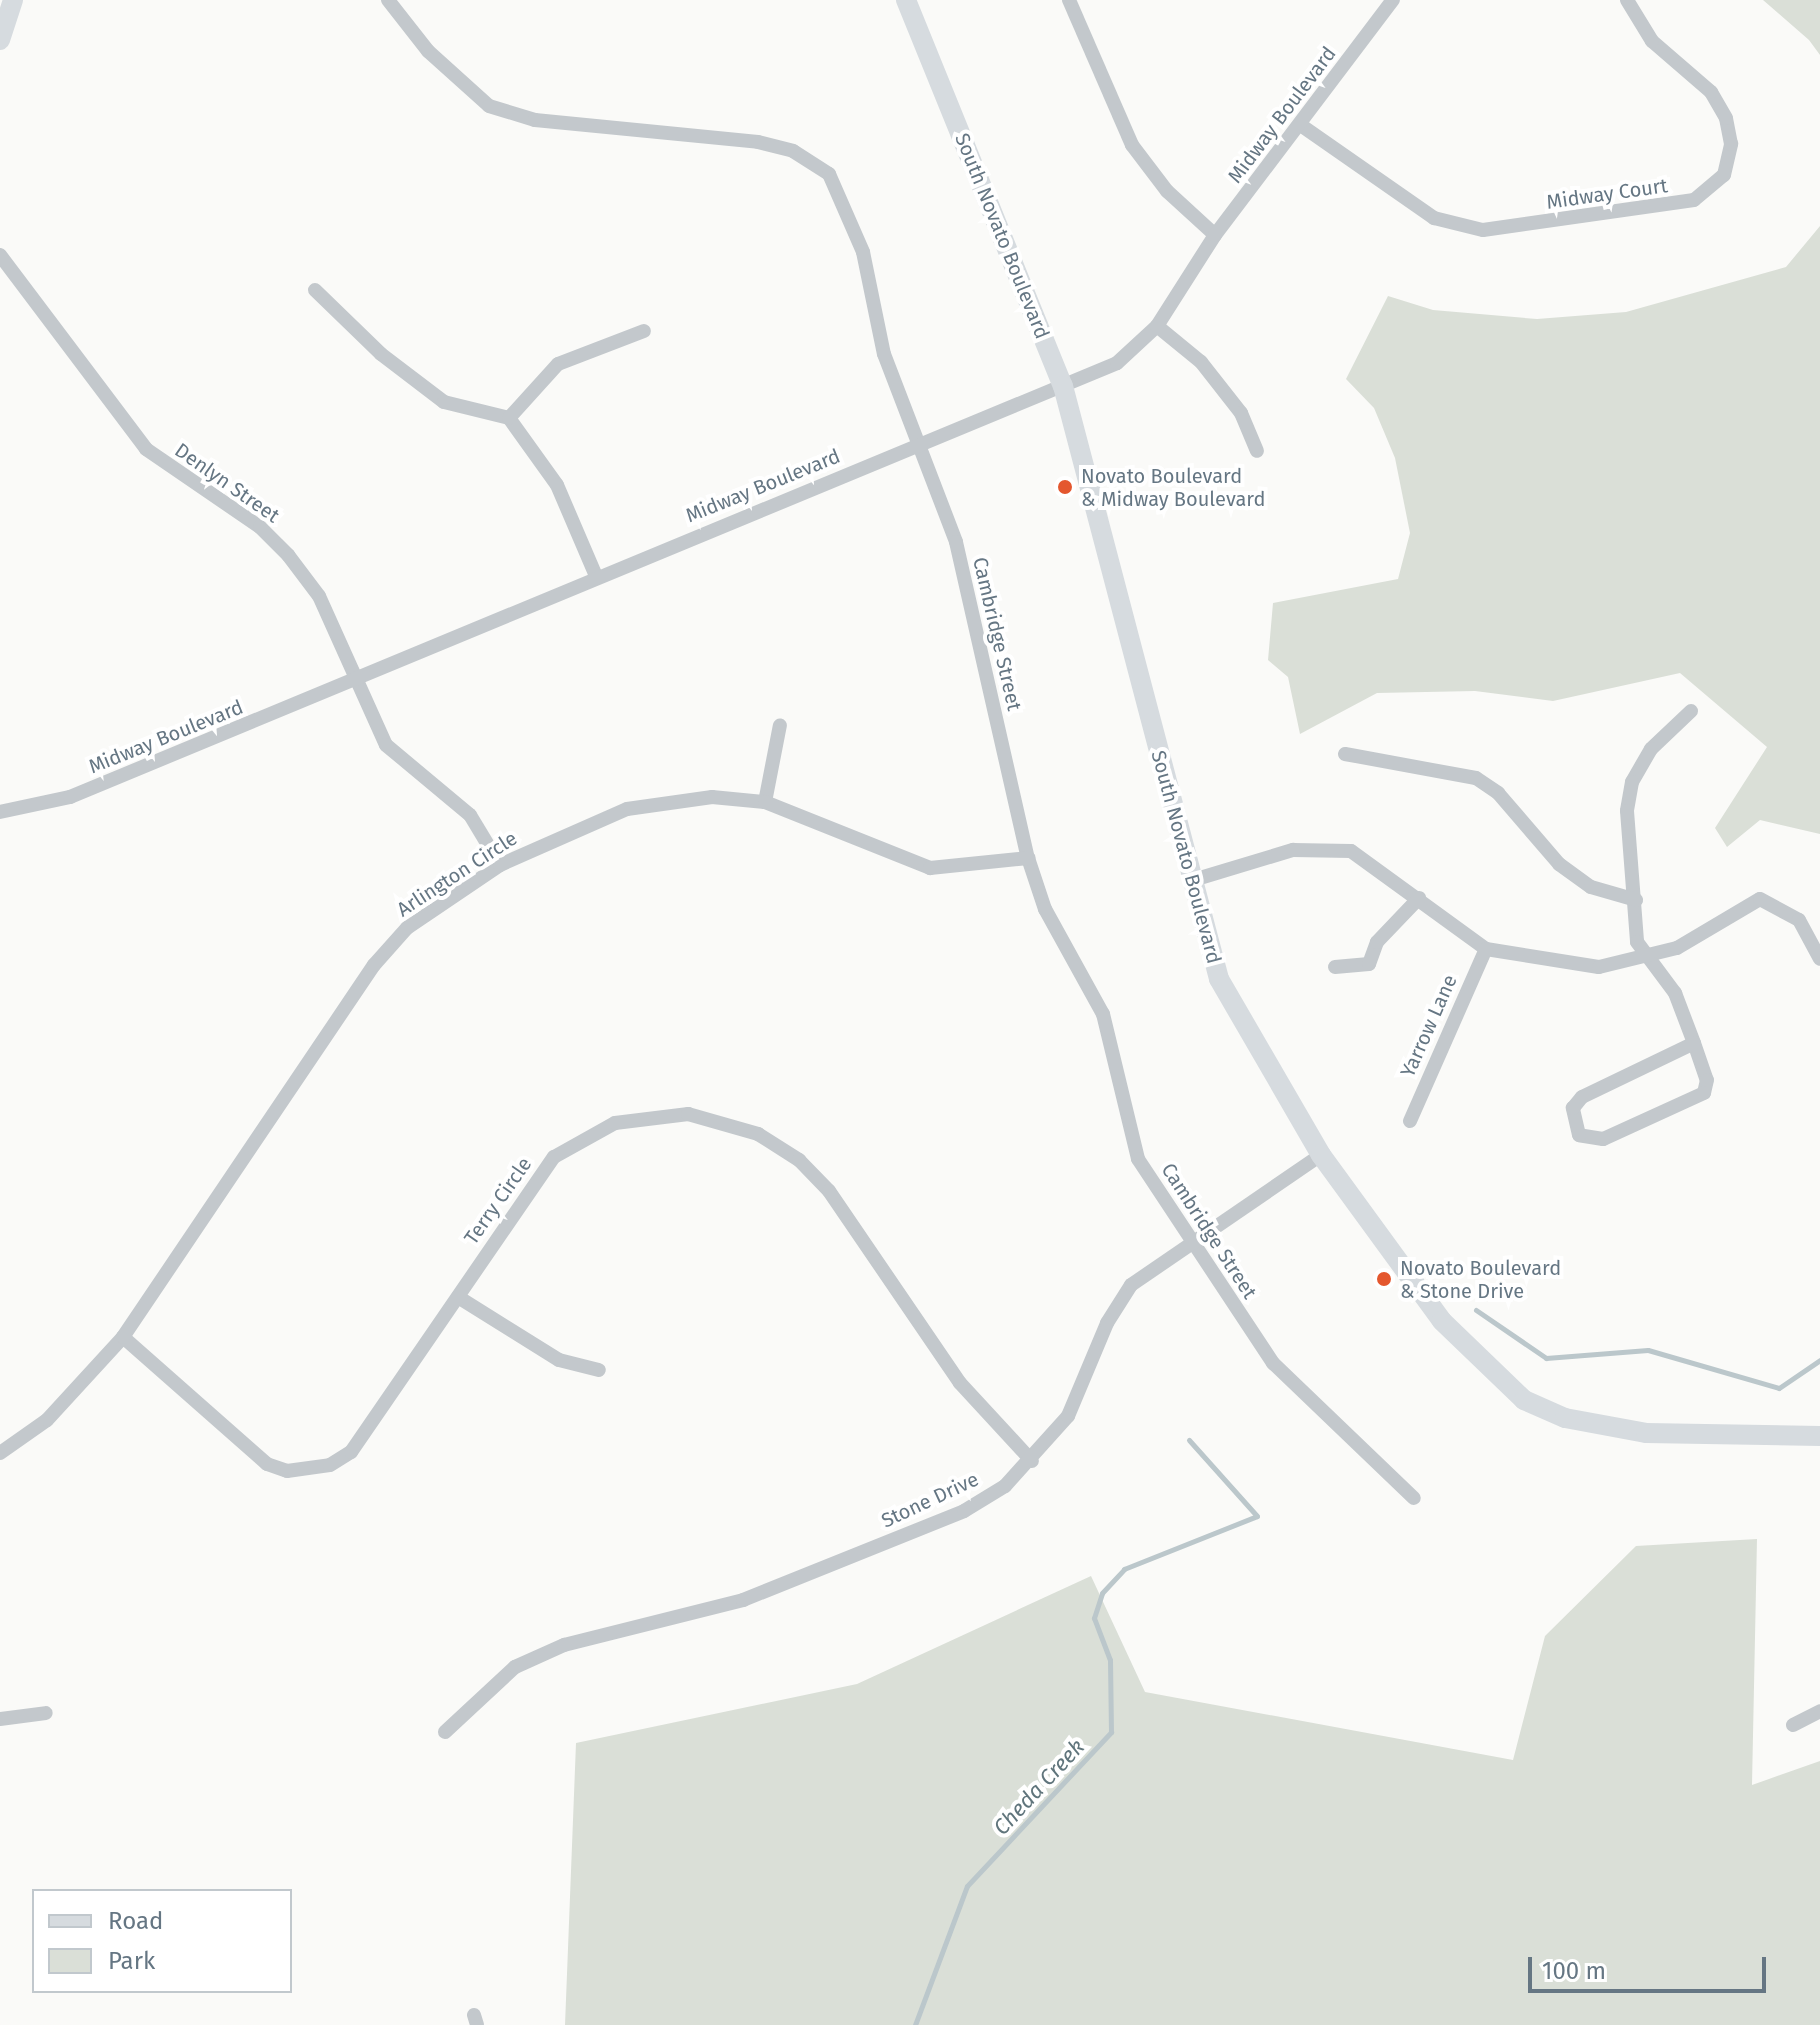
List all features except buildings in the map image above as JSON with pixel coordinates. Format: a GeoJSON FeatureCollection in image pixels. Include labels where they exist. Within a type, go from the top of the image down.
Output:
{"type":"FeatureCollection","features":[{"type":"Feature","properties":{"kind":"main road"},"geometry":{"type":"LineString","coordinates":[[0,40],[13,0]]}},
{"type":"Feature","properties":{"kind":"main road","name":"South Novato Boulevard"},"geometry":{"type":"LineString","coordinates":[[906,0],[1063,386],[1190,881],[1219,979],[1321,1155],[1442,1321],[1524,1400],[1565,1418],[1646,1433],[1820,1436]]}},
{"type":"Feature","properties":{"kind":"street","name":"Cambridge Street"},"geometry":{"type":"LineString","coordinates":[[388,0],[428,51],[489,106],[535,120],[758,142],[818,164],[843,198],[863,252],[884,354],[956,542],[1028,858],[1045,909],[1103,1014],[1138,1159],[1273,1363],[1414,1498]]}},
{"type":"Feature","properties":{"kind":"street"},"geometry":{"type":"LineString","coordinates":[[1069,0],[1132,145],[1215,235]]}},
{"type":"Feature","properties":{"kind":"street","name":"Midway Boulevard"},"geometry":{"type":"LineString","coordinates":[[0,812],[70,797],[361,679],[596,576],[1117,363],[1157,326],[1215,235],[1302,126],[1393,0]]}},
{"type":"Feature","properties":{"kind":"street","name":"Midway Court"},"geometry":{"type":"LineString","coordinates":[[1302,126],[1434,218],[1483,230],[1694,200],[1724,175],[1731,144],[1726,118],[1711,92],[1652,41],[1627,0]]}},
{"type":"Feature","properties":{"kind":"street","name":"Denlyn Street"},"geometry":{"type":"LineString","coordinates":[[0,255],[146,449],[260,527],[288,555],[319,596],[361,679],[386,745],[470,815],[500,865]]}},
{"type":"Feature","properties":{"kind":"street"},"geometry":{"type":"LineString","coordinates":[[315,290],[381,354],[444,402],[509,418],[557,485],[596,576]]}},
{"type":"Feature","properties":{"kind":"street"},"geometry":{"type":"LineString","coordinates":[[1157,326],[1201,362],[1241,413],[1257,451]]}},
{"type":"Feature","properties":{"kind":"street"},"geometry":{"type":"LineString","coordinates":[[509,418],[558,364],[644,331]]}},
{"type":"Feature","properties":{"kind":"street"},"geometry":{"type":"LineString","coordinates":[[1691,711],[1651,749],[1632,782],[1627,811],[1643,956],[1675,993],[1694,1043],[1707,1080],[1704,1093],[1603,1139],[1579,1135],[1573,1108],[1582,1097],[1694,1043]]}},
{"type":"Feature","properties":{"kind":"street"},"geometry":{"type":"LineString","coordinates":[[765,802],[780,725]]}},
{"type":"Feature","properties":{"kind":"street"},"geometry":{"type":"LineString","coordinates":[[1345,754],[1476,778],[1498,793],[1559,864],[1591,887],[1636,900]]}},
{"type":"Feature","properties":{"kind":"street","name":"Arlington Circle"},"geometry":{"type":"LineString","coordinates":[[0,1453],[47,1420],[123,1337],[374,965],[407,928],[500,865],[568,830],[662,800],[765,802],[930,868],[1028,858]]}},
{"type":"Feature","properties":{"kind":"street"},"geometry":{"type":"LineString","coordinates":[[1190,881],[1325,848],[1380,865],[1486,949],[1599,967],[1677,948],[1760,899],[1799,920],[1820,959]]}},
{"type":"Feature","properties":{"kind":"street"},"geometry":{"type":"LineString","coordinates":[[1335,967],[1369,964],[1377,942],[1419,898]]}},
{"type":"Feature","properties":{"kind":"street","name":"Yarrow Lane"},"geometry":{"type":"LineString","coordinates":[[1410,1121],[1486,949]]}},
{"type":"Feature","properties":{"kind":"street","name":"Terry Circle"},"geometry":{"type":"LineString","coordinates":[[123,1337],[243,1450],[267,1464],[307,1471],[351,1452],[536,1177],[576,1140],[650,1114],[717,1119],[799,1160],[829,1191],[960,1383],[1032,1461]]}},
{"type":"Feature","properties":{"kind":"street","name":"Stone Drive"},"geometry":{"type":"LineString","coordinates":[[445,1732],[515,1667],[564,1645],[743,1600],[964,1511],[1032,1461],[1068,1416],[1107,1323],[1131,1285],[1321,1155]]}},
{"type":"Feature","properties":{"kind":"street"},"geometry":{"type":"LineString","coordinates":[[458,1297],[559,1360],[599,1370]]}},
{"type":"Feature","properties":{"kind":"street"},"geometry":{"type":"LineString","coordinates":[[1793,1725],[1820,1711]]}},
{"type":"Feature","properties":{"kind":"street"},"geometry":{"type":"LineString","coordinates":[[0,1719],[46,1713]]}},
{"type":"Feature","properties":{"kind":"green space"},"geometry":{"type":"Polygon","coordinates":[[[1763,0],[1820,0],[1820,55],[1809,40],[1763,0]]]}},
{"type":"Feature","properties":{"kind":"green space"},"geometry":{"type":"Polygon","coordinates":[[[1820,226],[1820,834],[1760,820],[1727,847],[1715,828],[1767,747],[1680,673],[1553,701],[1475,691],[1377,693],[1300,734],[1288,677],[1268,660],[1273,603],[1398,579],[1410,533],[1395,458],[1374,408],[1346,379],[1388,296],[1433,310],[1537,319],[1626,312],[1786,267],[1820,226]]]}},
{"type":"Feature","properties":{"kind":"green space"},"geometry":{"type":"Polygon","coordinates":[[[1757,1539],[1752,1785],[1820,1761],[1820,2025],[565,2025],[576,1743],[857,1684],[1091,1576],[1145,1692],[1513,1760],[1545,1636],[1636,1546],[1757,1539]]]}},
{"type":"Feature","properties":{"kind":"waterway","name":"Cheda Creek"},"geometry":{"type":"LineString","coordinates":[[1476,1310],[1546,1358],[1648,1350],[1779,1388],[1820,1360]]}},
{"type":"Feature","properties":{"kind":"waterway","name":"Cheda Creek"},"geometry":{"type":"LineString","coordinates":[[915,2025],[967,1886],[1111,1732],[1110,1660],[1094,1618],[1102,1593],[1124,1569],[1257,1516],[1189,1440]]}},
{"type":"Feature","properties":{"kind":"place","name":"Novato Boulevard & Midway Boulevard"},"geometry":{"type":"Point","coordinates":[1065,487]}},
{"type":"Feature","properties":{"kind":"place","name":"Novato Boulevard & Stone Drive"},"geometry":{"type":"Point","coordinates":[1384,1279]}}]}
